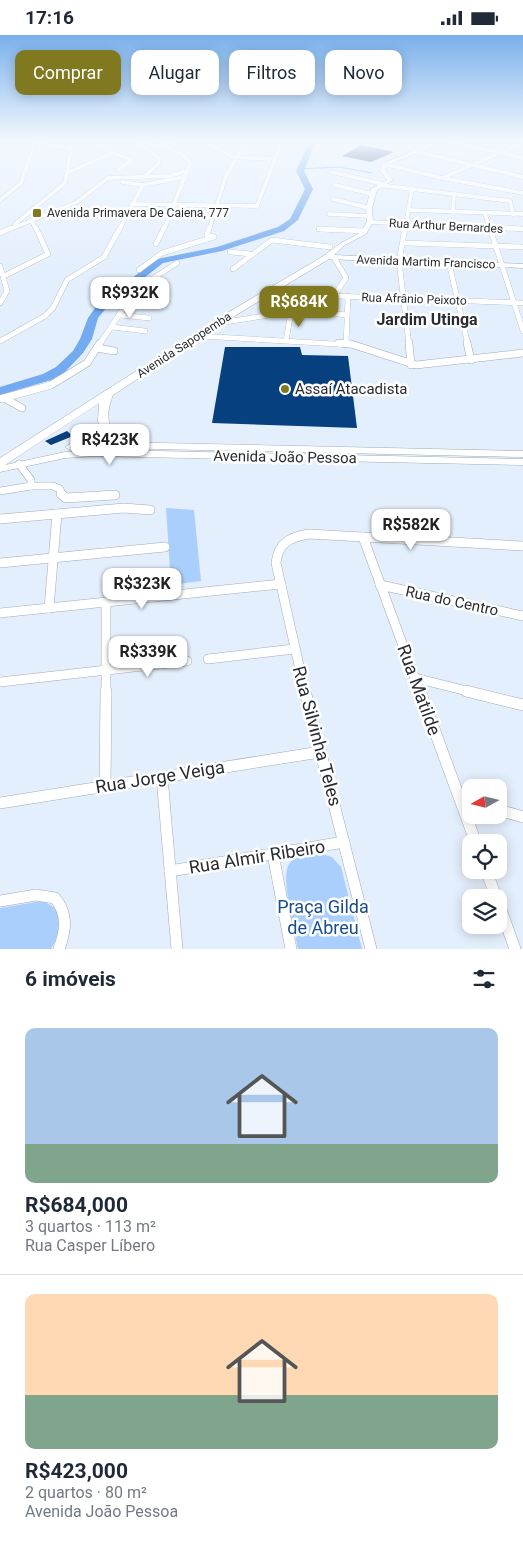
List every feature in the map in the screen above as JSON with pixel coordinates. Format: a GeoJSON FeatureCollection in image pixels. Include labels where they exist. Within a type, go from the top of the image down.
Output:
{"type":"FeatureCollection","features":[{"type":"Feature","properties":{"kind":"main road"},"geometry":{"type":"LineString","coordinates":[[365,231],[372,195],[375,187],[381,184]]}},
{"type":"Feature","properties":{"kind":"main road","name":"Avenida Sapopemba"},"geometry":{"type":"LineString","coordinates":[[0,463],[219,323],[332,258],[343,244],[365,231]]}},
{"type":"Feature","properties":{"kind":"main road","name":"Avenida Martim Francisco"},"geometry":{"type":"LineString","coordinates":[[332,258],[523,266]]}},
{"type":"Feature","properties":{"kind":"main road"},"geometry":{"type":"LineString","coordinates":[[96,453],[106,451],[108,440],[101,420],[104,403],[108,395]]}},
{"type":"Feature","properties":{"kind":"main road"},"geometry":{"type":"LineString","coordinates":[[80,413],[93,414],[101,420]]}},
{"type":"Feature","properties":{"kind":"main road","name":"Avenida João Pessoa"},"geometry":{"type":"LineString","coordinates":[[43,457],[77,446],[108,440],[125,445],[523,454]]}},
{"type":"Feature","properties":{"kind":"main road"},"geometry":{"type":"LineString","coordinates":[[32,443],[32,450],[43,457]]}},
{"type":"Feature","properties":{"kind":"main road","name":"Avenida João Pessoa"},"geometry":{"type":"LineString","coordinates":[[43,457],[96,453],[523,462]]}},
{"type":"Feature","properties":{"kind":"main road"},"geometry":{"type":"LineString","coordinates":[[0,469],[43,457]]}},
{"type":"Feature","properties":{"kind":"street"},"geometry":{"type":"LineString","coordinates":[[0,200],[20,184]]}},
{"type":"Feature","properties":{"kind":"street"},"geometry":{"type":"LineString","coordinates":[[12,227],[64,184]]}},
{"type":"Feature","properties":{"kind":"street"},"geometry":{"type":"LineString","coordinates":[[0,233],[82,199],[97,184]]}},
{"type":"Feature","properties":{"kind":"street"},"geometry":{"type":"LineString","coordinates":[[134,184],[150,184]]}},
{"type":"Feature","properties":{"kind":"street"},"geometry":{"type":"LineString","coordinates":[[156,244],[160,239],[184,184]]}},
{"type":"Feature","properties":{"kind":"street"},"geometry":{"type":"LineString","coordinates":[[139,270],[159,254],[214,237],[207,235],[224,184]]}},
{"type":"Feature","properties":{"kind":"street"},"geometry":{"type":"LineString","coordinates":[[132,204],[257,207],[265,184]]}},
{"type":"Feature","properties":{"kind":"street"},"geometry":{"type":"LineString","coordinates":[[381,184],[510,201],[513,214]]}},
{"type":"Feature","properties":{"kind":"street"},"geometry":{"type":"LineString","coordinates":[[474,184],[523,193]]}},
{"type":"Feature","properties":{"kind":"street"},"geometry":{"type":"LineString","coordinates":[[0,341],[38,321],[50,312],[67,281],[104,257],[143,185]]}},
{"type":"Feature","properties":{"kind":"street"},"geometry":{"type":"LineString","coordinates":[[335,185],[372,195]]}},
{"type":"Feature","properties":{"kind":"street"},"geometry":{"type":"LineString","coordinates":[[515,191],[523,187]]}},
{"type":"Feature","properties":{"kind":"street"},"geometry":{"type":"LineString","coordinates":[[411,365],[399,261],[412,188]]}},
{"type":"Feature","properties":{"kind":"street"},"geometry":{"type":"LineString","coordinates":[[453,212],[454,193]]}},
{"type":"Feature","properties":{"kind":"street"},"geometry":{"type":"LineString","coordinates":[[333,199],[369,215]]}},
{"type":"Feature","properties":{"kind":"street"},"geometry":{"type":"LineString","coordinates":[[2,275],[48,254],[33,219],[36,208]]}},
{"type":"Feature","properties":{"kind":"street"},"geometry":{"type":"LineString","coordinates":[[409,210],[523,214]]}},
{"type":"Feature","properties":{"kind":"street"},"geometry":{"type":"LineString","coordinates":[[484,213],[523,331]]}},
{"type":"Feature","properties":{"kind":"street"},"geometry":{"type":"LineString","coordinates":[[329,214],[369,215]]}},
{"type":"Feature","properties":{"kind":"street","name":"Rua Arthur Bernardes"},"geometry":{"type":"LineString","coordinates":[[369,215],[405,225],[523,229]]}},
{"type":"Feature","properties":{"kind":"street"},"geometry":{"type":"LineString","coordinates":[[22,218],[33,219]]}},
{"type":"Feature","properties":{"kind":"street"},"geometry":{"type":"LineString","coordinates":[[319,229],[365,231]]}},
{"type":"Feature","properties":{"kind":"street"},"geometry":{"type":"LineString","coordinates":[[233,269],[271,240],[330,247]]}},
{"type":"Feature","properties":{"kind":"street"},"geometry":{"type":"LineString","coordinates":[[403,243],[523,247]]}},
{"type":"Feature","properties":{"kind":"street"},"geometry":{"type":"LineString","coordinates":[[230,252],[251,255]]}},
{"type":"Feature","properties":{"kind":"street"},"geometry":{"type":"LineString","coordinates":[[219,323],[327,306],[347,277],[332,258]]}},
{"type":"Feature","properties":{"kind":"street"},"geometry":{"type":"LineString","coordinates":[[2,399],[60,381],[87,363],[128,301],[144,285],[177,263]]}},
{"type":"Feature","properties":{"kind":"street"},"geometry":{"type":"LineString","coordinates":[[449,263],[472,360]]}},
{"type":"Feature","properties":{"kind":"street"},"geometry":{"type":"LineString","coordinates":[[0,266],[8,293],[6,299],[0,303]]}},
{"type":"Feature","properties":{"kind":"street","name":"Rua Afrânio Peixoto"},"geometry":{"type":"LineString","coordinates":[[335,296],[523,303]]}},
{"type":"Feature","properties":{"kind":"street"},"geometry":{"type":"LineString","coordinates":[[346,344],[348,296]]}},
{"type":"Feature","properties":{"kind":"street"},"geometry":{"type":"LineString","coordinates":[[305,310],[315,313],[347,315]]}},
{"type":"Feature","properties":{"kind":"street"},"geometry":{"type":"LineString","coordinates":[[286,341],[291,312]]}},
{"type":"Feature","properties":{"kind":"street"},"geometry":{"type":"LineString","coordinates":[[119,315],[149,318]]}},
{"type":"Feature","properties":{"kind":"street"},"geometry":{"type":"LineString","coordinates":[[111,328],[145,331]]}},
{"type":"Feature","properties":{"kind":"street"},"geometry":{"type":"LineString","coordinates":[[199,336],[346,344],[411,365],[428,365],[523,353]]}},
{"type":"Feature","properties":{"kind":"street"},"geometry":{"type":"LineString","coordinates":[[97,348],[114,351]]}},
{"type":"Feature","properties":{"kind":"street"},"geometry":{"type":"LineString","coordinates":[[2,399],[22,408]]}},
{"type":"Feature","properties":{"kind":"street"},"geometry":{"type":"LineString","coordinates":[[17,464],[31,480],[31,486]]}},
{"type":"Feature","properties":{"kind":"street"},"geometry":{"type":"LineString","coordinates":[[0,491],[31,486],[53,486],[60,489],[62,496],[66,498],[115,495]]}},
{"type":"Feature","properties":{"kind":"street"},"geometry":{"type":"LineString","coordinates":[[0,519],[124,508],[150,511]]}},
{"type":"Feature","properties":{"kind":"street"},"geometry":{"type":"LineString","coordinates":[[49,608],[57,514]]}},
{"type":"Feature","properties":{"kind":"street","name":"Rua Silvinha Teles"},"geometry":{"type":"LineString","coordinates":[[363,537],[300,535],[286,540],[277,551],[276,563],[294,649],[371,949]]}},
{"type":"Feature","properties":{"kind":"street"},"geometry":{"type":"LineString","coordinates":[[363,537],[523,546]]}},
{"type":"Feature","properties":{"kind":"street","name":"Rua Matilde"},"geometry":{"type":"LineString","coordinates":[[363,537],[473,834]]}},
{"type":"Feature","properties":{"kind":"street"},"geometry":{"type":"LineString","coordinates":[[0,563],[165,547]]}},
{"type":"Feature","properties":{"kind":"street"},"geometry":{"type":"LineString","coordinates":[[0,613],[281,584]]}},
{"type":"Feature","properties":{"kind":"street","name":"Rua do Centro"},"geometry":{"type":"LineString","coordinates":[[380,585],[523,616]]}},
{"type":"Feature","properties":{"kind":"street"},"geometry":{"type":"LineString","coordinates":[[105,786],[106,602]]}},
{"type":"Feature","properties":{"kind":"street"},"geometry":{"type":"LineString","coordinates":[[208,659],[294,649]]}},
{"type":"Feature","properties":{"kind":"street"},"geometry":{"type":"LineString","coordinates":[[0,682],[187,661]]}},
{"type":"Feature","properties":{"kind":"street"},"geometry":{"type":"LineString","coordinates":[[415,679],[523,705]]}},
{"type":"Feature","properties":{"kind":"street","name":"Rua Jorge Veiga"},"geometry":{"type":"LineString","coordinates":[[0,803],[320,752]]}},
{"type":"Feature","properties":{"kind":"street"},"geometry":{"type":"LineString","coordinates":[[162,777],[176,949]]}},
{"type":"Feature","properties":{"kind":"street"},"geometry":{"type":"LineString","coordinates":[[508,813],[523,817]]}},
{"type":"Feature","properties":{"kind":"street","name":"Rua Almir Ribeiro"},"geometry":{"type":"LineString","coordinates":[[170,871],[344,842]]}},
{"type":"Feature","properties":{"kind":"street"},"geometry":{"type":"LineString","coordinates":[[273,854],[291,949]]}},
{"type":"Feature","properties":{"kind":"street"},"geometry":{"type":"LineString","coordinates":[[0,901],[36,895],[55,899],[65,912],[65,933],[59,949]]}},
{"type":"Feature","properties":{"kind":"street"},"geometry":{"type":"LineString","coordinates":[[507,926],[515,949]]}},
{"type":"Feature","properties":{"kind":"green space"},"geometry":{"type":"Polygon","coordinates":[[[166,508],[194,510],[201,581],[171,585],[166,508]]]}},
{"type":"Feature","properties":{"kind":"green space","name":"Praça Gilda de Abreu"},"geometry":{"type":"Polygon","coordinates":[[[322,854],[332,857],[341,867],[362,949],[298,949],[287,892],[287,871],[289,864],[295,859],[322,854]]]}},
{"type":"Feature","properties":{"kind":"green space"},"geometry":{"type":"Polygon","coordinates":[[[45,902],[57,909],[59,930],[51,949],[0,949],[0,908],[45,902]]]}},
{"type":"Feature","properties":{"kind":"building","name":"Assaí Atacadista"},"geometry":{"type":"Polygon","coordinates":[[[225,347],[300,347],[302,355],[348,356],[357,428],[212,423],[225,347]]]}},
{"type":"Feature","properties":{"kind":"building"},"geometry":{"type":"Polygon","coordinates":[[[67,431],[73,436],[51,445],[45,441],[67,431]]]}},
{"type":"Feature","properties":{"kind":"waterway"},"geometry":{"type":"LineString","coordinates":[[0,391],[47,377],[60,370],[77,353],[86,339],[93,318],[102,306],[160,261],[219,249],[281,229],[294,220],[309,189],[306,184]]}},
{"type":"Feature","properties":{"kind":"place","name":"Avenida Primavera De Caiena, 777"},"geometry":{"type":"Point","coordinates":[37,213]}},
{"type":"Feature","properties":{"kind":"place","name":"Assaí Atacadista"},"geometry":{"type":"Point","coordinates":[285,389]}},
{"type":"Feature","properties":{"kind":"district","name":"Jardim Utinga"},"geometry":{"type":"Point","coordinates":[427,319]}}]}
